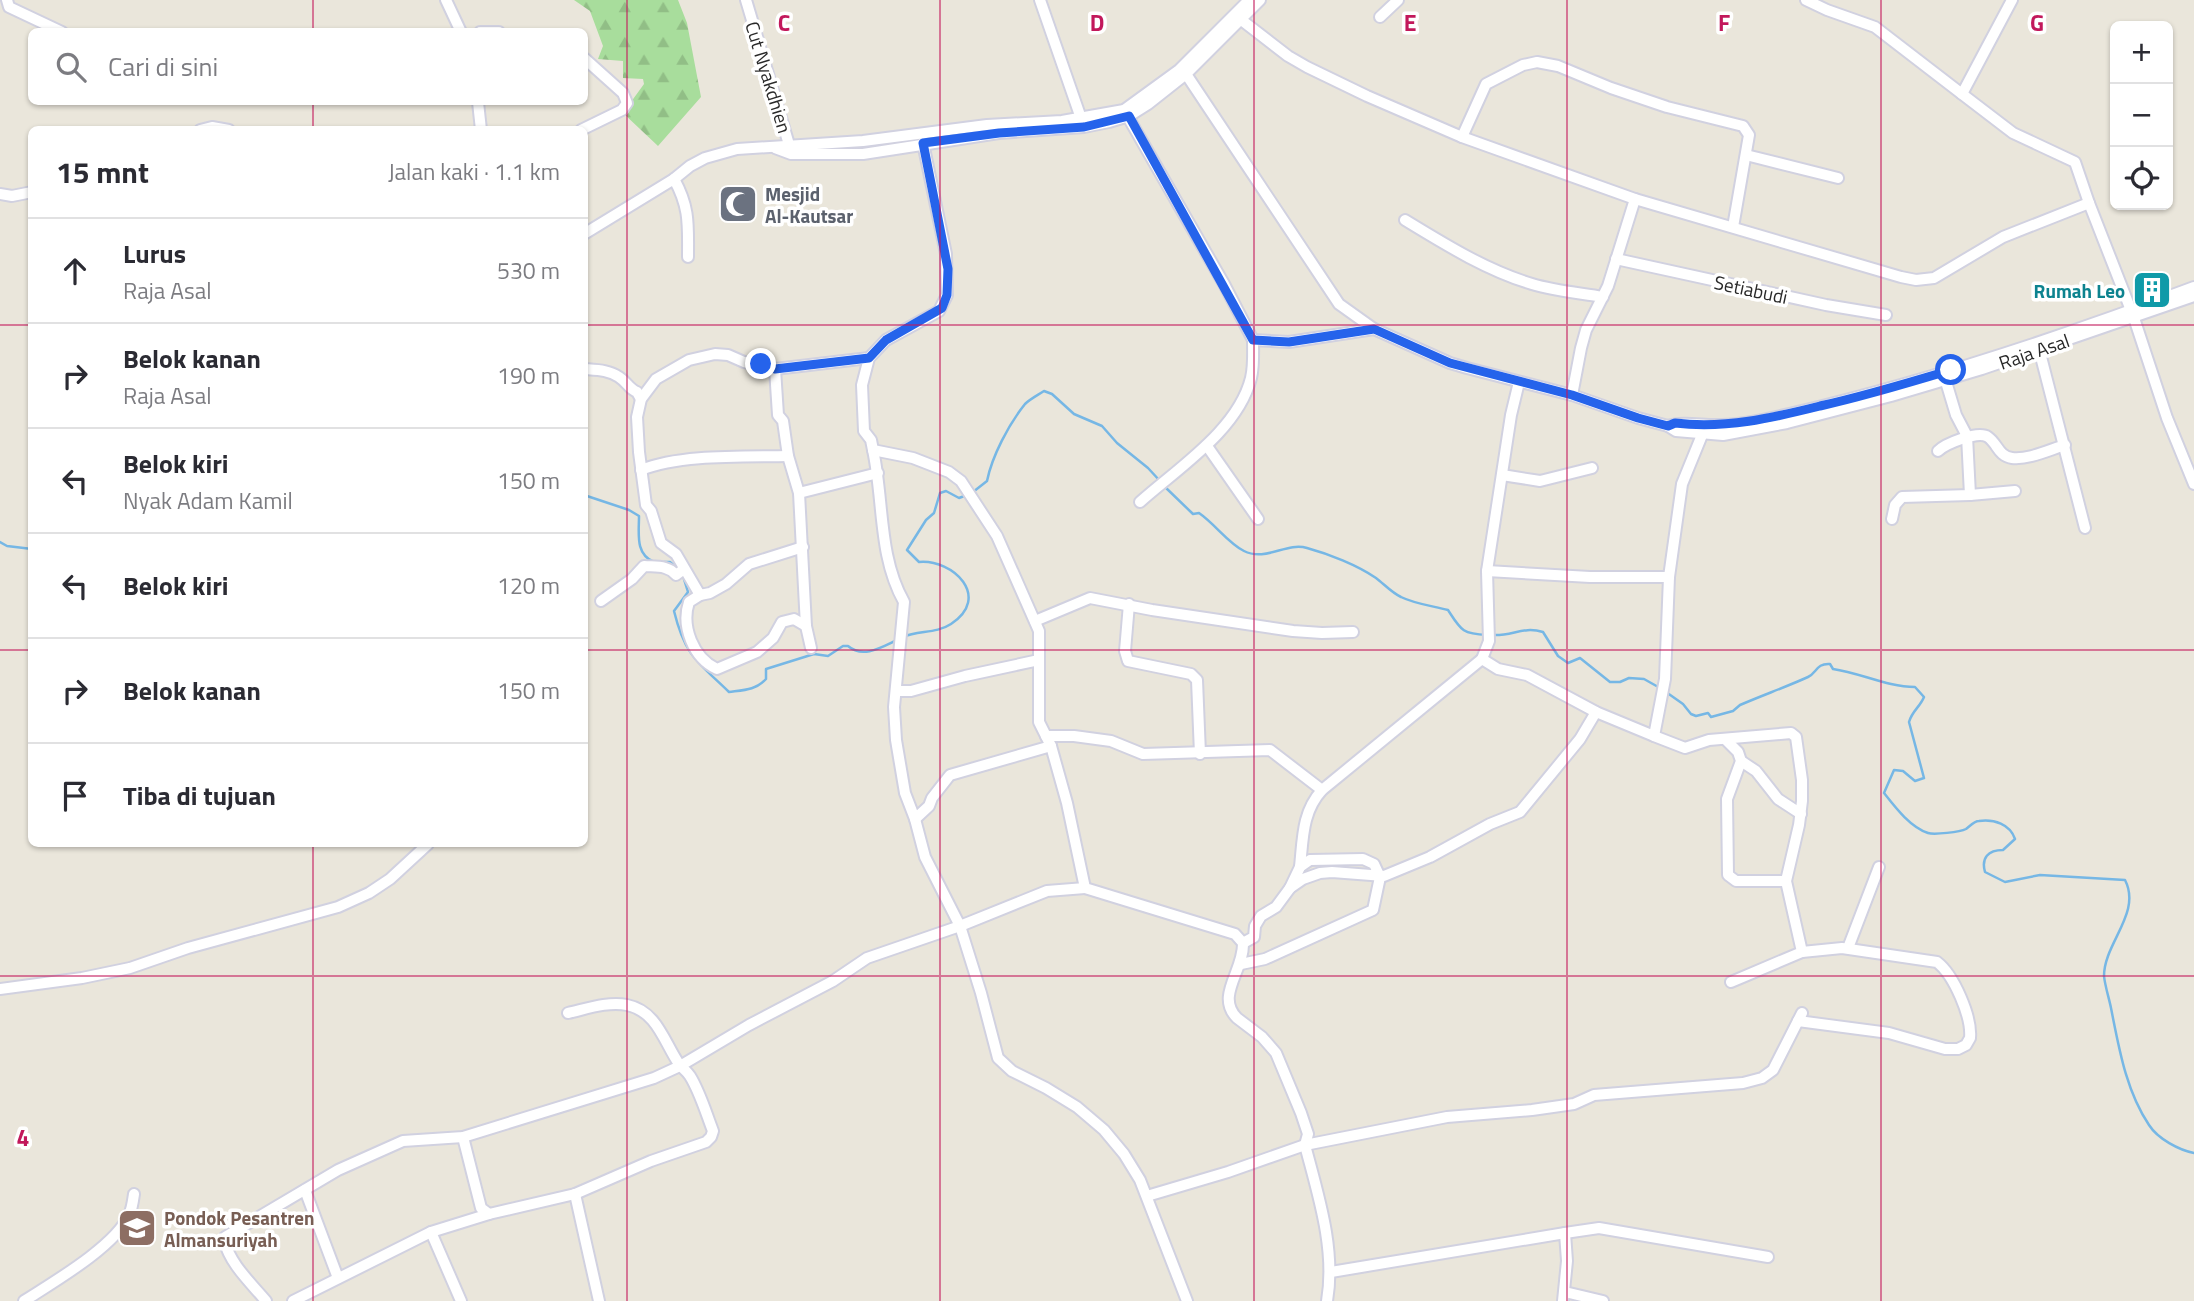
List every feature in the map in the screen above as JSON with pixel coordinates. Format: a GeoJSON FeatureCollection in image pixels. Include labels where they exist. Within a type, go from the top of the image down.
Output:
{"type":"FeatureCollection","features":[{"type":"Feature","properties":{"kind":"street"},"geometry":{"type":"LineString","coordinates":[[7,0],[9,7],[54,28]]}},
{"type":"Feature","properties":{"kind":"street"},"geometry":{"type":"LineString","coordinates":[[446,0],[459,28]]}},
{"type":"Feature","properties":{"kind":"street","name":"Cut Nyakdhien"},"geometry":{"type":"LineString","coordinates":[[746,0],[790,149]]}},
{"type":"Feature","properties":{"kind":"street"},"geometry":{"type":"LineString","coordinates":[[1040,0],[1082,122]]}},
{"type":"Feature","properties":{"kind":"street"},"geometry":{"type":"LineString","coordinates":[[588,232],[674,179],[690,166],[705,158],[737,149],[775,148],[863,154],[1127,113],[1186,74],[1238,18],[1249,0]]}},
{"type":"Feature","properties":{"kind":"street"},"geometry":{"type":"LineString","coordinates":[[1163,87],[1260,0]]}},
{"type":"Feature","properties":{"kind":"street"},"geometry":{"type":"LineString","coordinates":[[1380,17],[1398,0]]}},
{"type":"Feature","properties":{"kind":"street"},"geometry":{"type":"LineString","coordinates":[[1806,0],[1874,27],[2013,133],[2073,160],[2132,314],[2166,418],[2194,484]]}},
{"type":"Feature","properties":{"kind":"street"},"geometry":{"type":"LineString","coordinates":[[1962,94],[2012,0]]}},
{"type":"Feature","properties":{"kind":"street"},"geometry":{"type":"LineString","coordinates":[[1238,18],[1288,56],[1334,82],[1462,137],[1635,199],[1901,277],[1926,280],[1946,272],[2003,237],[2089,203]]}},
{"type":"Feature","properties":{"kind":"street"},"geometry":{"type":"LineString","coordinates":[[588,62],[623,93],[628,103],[622,110],[588,127]]}},
{"type":"Feature","properties":{"kind":"street"},"geometry":{"type":"LineString","coordinates":[[1462,137],[1486,84],[1523,65],[1537,62],[1558,66],[1667,107],[1744,126],[1749,135],[1733,227]]}},
{"type":"Feature","properties":{"kind":"street","name":"Raja Asal"},"geometry":{"type":"LineString","coordinates":[[1186,74],[1339,304],[1374,329],[1450,363],[1572,395],[1668,426],[1676,431],[1702,435],[1730,434],[1891,397],[1944,376],[2194,296]]}},
{"type":"Feature","properties":{"kind":"street"},"geometry":{"type":"LineString","coordinates":[[478,105],[481,126]]}},
{"type":"Feature","properties":{"kind":"street"},"geometry":{"type":"LineString","coordinates":[[1127,113],[1253,340],[1252,375],[1244,398],[1208,446],[1140,502]]}},
{"type":"Feature","properties":{"kind":"street"},"geometry":{"type":"LineString","coordinates":[[790,149],[975,126],[1082,122]]}},
{"type":"Feature","properties":{"kind":"street"},"geometry":{"type":"LineString","coordinates":[[923,143],[946,254],[947,295],[939,311],[886,340],[869,358],[862,385],[864,431],[871,440],[878,473],[886,558],[904,602],[894,720],[905,793],[925,857],[960,926],[998,1058],[1012,1071],[1077,1108],[1104,1130],[1124,1154],[1147,1196],[1187,1301]]}},
{"type":"Feature","properties":{"kind":"street"},"geometry":{"type":"LineString","coordinates":[[1746,155],[1838,178]]}},
{"type":"Feature","properties":{"kind":"street"},"geometry":{"type":"LineString","coordinates":[[674,179],[684,198],[687,214],[688,257]]}},
{"type":"Feature","properties":{"kind":"street"},"geometry":{"type":"LineString","coordinates":[[0,194],[12,196],[28,193]]}},
{"type":"Feature","properties":{"kind":"street"},"geometry":{"type":"LineString","coordinates":[[1572,395],[1586,330],[1603,297],[1635,199]]}},
{"type":"Feature","properties":{"kind":"street"},"geometry":{"type":"LineString","coordinates":[[1405,220],[1468,259],[1534,285],[1603,297]]}},
{"type":"Feature","properties":{"kind":"street","name":"Setiabudi"},"geometry":{"type":"LineString","coordinates":[[1616,259],[1812,302],[1886,315]]}},
{"type":"Feature","properties":{"kind":"street","name":"Raja Asal"},"geometry":{"type":"LineString","coordinates":[[1668,426],[1675,423],[1728,425],[1773,417],[1944,376],[2039,349],[2194,287]]}},
{"type":"Feature","properties":{"kind":"street"},"geometry":{"type":"LineString","coordinates":[[1253,340],[1289,342],[1374,329]]}},
{"type":"Feature","properties":{"kind":"street"},"geometry":{"type":"LineString","coordinates":[[2039,349],[2085,528]]}},
{"type":"Feature","properties":{"kind":"street"},"geometry":{"type":"LineString","coordinates":[[700,596],[680,572],[676,554],[661,542],[651,511],[646,505],[637,417],[640,399],[656,379],[701,356],[729,355],[744,362],[775,369],[869,358]]}},
{"type":"Feature","properties":{"kind":"street"},"geometry":{"type":"LineString","coordinates":[[775,369],[778,415],[783,421],[788,456],[799,493],[806,626],[811,648]]}},
{"type":"Feature","properties":{"kind":"street"},"geometry":{"type":"LineString","coordinates":[[588,370],[616,375],[632,390],[637,391],[640,399]]}},
{"type":"Feature","properties":{"kind":"street"},"geometry":{"type":"LineString","coordinates":[[1944,376],[1956,415],[1967,436],[1970,495]]}},
{"type":"Feature","properties":{"kind":"street"},"geometry":{"type":"LineString","coordinates":[[1243,943],[1254,937],[1255,926],[1261,916],[1276,907],[1290,888],[1300,867],[1305,819],[1309,807],[1322,790],[1482,659],[1489,641],[1487,571],[1511,415],[1519,382]]}},
{"type":"Feature","properties":{"kind":"street"},"geometry":{"type":"LineString","coordinates":[[1654,736],[1665,679],[1669,577],[1682,484],[1702,435]]}},
{"type":"Feature","properties":{"kind":"street"},"geometry":{"type":"LineString","coordinates":[[1938,450],[1967,436],[1985,436],[2002,455],[2013,458],[2065,445]]}},
{"type":"Feature","properties":{"kind":"street"},"geometry":{"type":"LineString","coordinates":[[1208,446],[1258,519]]}},
{"type":"Feature","properties":{"kind":"street"},"geometry":{"type":"LineString","coordinates":[[873,450],[884,454],[899,454],[937,466],[961,481],[997,536],[1035,621],[1040,640],[1037,677],[1039,722],[1048,741],[1067,803],[1085,888]]}},
{"type":"Feature","properties":{"kind":"street"},"geometry":{"type":"LineString","coordinates":[[641,470],[655,464],[718,458],[788,456]]}},
{"type":"Feature","properties":{"kind":"street"},"geometry":{"type":"LineString","coordinates":[[1502,475],[1540,481],[1592,468]]}},
{"type":"Feature","properties":{"kind":"street"},"geometry":{"type":"LineString","coordinates":[[799,493],[878,473]]}},
{"type":"Feature","properties":{"kind":"street"},"geometry":{"type":"LineString","coordinates":[[1892,519],[1895,505],[1902,497],[2015,491]]}},
{"type":"Feature","properties":{"kind":"street"},"geometry":{"type":"LineString","coordinates":[[803,547],[749,564],[726,584],[689,602],[685,627],[708,665],[717,668],[757,652],[773,638],[782,622],[794,619],[806,626]]}},
{"type":"Feature","properties":{"kind":"street"},"geometry":{"type":"LineString","coordinates":[[601,601],[632,579],[644,566],[664,567],[680,572]]}},
{"type":"Feature","properties":{"kind":"street"},"geometry":{"type":"LineString","coordinates":[[1487,571],[1590,577],[1669,577]]}},
{"type":"Feature","properties":{"kind":"street"},"geometry":{"type":"LineString","coordinates":[[1035,621],[1090,597],[1293,631],[1322,634],[1353,632]]}},
{"type":"Feature","properties":{"kind":"street"},"geometry":{"type":"LineString","coordinates":[[1129,604],[1125,650],[1128,662],[1191,674],[1197,680],[1200,754]]}},
{"type":"Feature","properties":{"kind":"street"},"geometry":{"type":"LineString","coordinates":[[1482,659],[1498,669],[1527,675],[1596,712],[1685,748],[1710,740],[1794,734],[1802,780],[1801,814],[1786,881],[1802,952]]}},
{"type":"Feature","properties":{"kind":"street"},"geometry":{"type":"LineString","coordinates":[[897,691],[911,691],[1039,660]]}},
{"type":"Feature","properties":{"kind":"street"},"geometry":{"type":"LineString","coordinates":[[1290,888],[1303,879],[1320,873],[1380,877],[1430,857],[1490,824],[1520,812],[1580,739],[1596,712]]}},
{"type":"Feature","properties":{"kind":"street"},"geometry":{"type":"LineString","coordinates":[[915,818],[929,806],[950,775],[1048,741],[1074,736],[1111,741],[1143,754],[1270,750],[1322,790]]}},
{"type":"Feature","properties":{"kind":"street"},"geometry":{"type":"LineString","coordinates":[[1726,740],[1738,752],[1741,761],[1756,771],[1778,799],[1801,814]]}},
{"type":"Feature","properties":{"kind":"street"},"geometry":{"type":"LineString","coordinates":[[1741,761],[1727,799],[1728,876],[1736,881],[1786,881]]}},
{"type":"Feature","properties":{"kind":"street"},"geometry":{"type":"LineString","coordinates":[[0,989],[82,978],[130,968],[188,948],[338,907],[369,893],[390,879],[425,847]]}},
{"type":"Feature","properties":{"kind":"street"},"geometry":{"type":"LineString","coordinates":[[1241,964],[1265,959],[1373,910],[1380,877],[1374,864],[1363,859],[1310,860],[1300,867]]}},
{"type":"Feature","properties":{"kind":"street"},"geometry":{"type":"LineString","coordinates":[[1848,948],[1880,867]]}},
{"type":"Feature","properties":{"kind":"street"},"geometry":{"type":"LineString","coordinates":[[266,1301],[238,1268],[226,1250],[224,1240],[228,1234],[338,1170],[403,1141],[463,1137],[641,1083],[680,1066],[749,1025],[833,981],[867,958],[960,926],[1047,891],[1085,888],[1235,934],[1243,943],[1241,964],[1229,993],[1229,1008],[1276,1053],[1301,1113],[1308,1134],[1305,1144],[1323,1218],[1331,1272],[1327,1301]]}},
{"type":"Feature","properties":{"kind":"street"},"geometry":{"type":"LineString","coordinates":[[1147,1196],[1228,1172],[1305,1144],[1447,1117],[1574,1104],[1594,1095],[1762,1079],[1773,1070],[1800,1017],[1889,1033],[1945,1049],[1958,1049],[1966,1045],[1970,1038],[1968,1022],[1954,981],[1937,962],[1848,948],[1802,952],[1731,982]]}},
{"type":"Feature","properties":{"kind":"street"},"geometry":{"type":"LineString","coordinates":[[293,1301],[431,1232],[489,1214],[575,1194],[651,1161],[706,1142],[711,1137],[713,1131],[689,1074],[680,1066],[660,1029],[649,1017],[624,1004],[568,1013]]}},
{"type":"Feature","properties":{"kind":"street"},"geometry":{"type":"LineString","coordinates":[[463,1137],[481,1208],[489,1214]]}},
{"type":"Feature","properties":{"kind":"street"},"geometry":{"type":"LineString","coordinates":[[305,1190],[338,1278]]}},
{"type":"Feature","properties":{"kind":"street"},"geometry":{"type":"LineString","coordinates":[[24,1301],[113,1238],[130,1214],[134,1194]]}},
{"type":"Feature","properties":{"kind":"street"},"geometry":{"type":"LineString","coordinates":[[575,1194],[599,1301]]}},
{"type":"Feature","properties":{"kind":"street"},"geometry":{"type":"LineString","coordinates":[[1331,1272],[1599,1228],[1768,1257]]}},
{"type":"Feature","properties":{"kind":"street"},"geometry":{"type":"LineString","coordinates":[[431,1232],[461,1301]]}},
{"type":"Feature","properties":{"kind":"street"},"geometry":{"type":"LineString","coordinates":[[1565,1233],[1567,1261],[1564,1296],[1603,1301]]}},
{"type":"Feature","properties":{"kind":"green space"},"geometry":{"type":"Polygon","coordinates":[[[574,0],[678,0],[687,23],[701,97],[658,146],[623,113],[644,84],[643,79],[623,78],[623,61],[598,59],[603,46],[590,11],[574,0]]]}},
{"type":"Feature","properties":{"kind":"waterway"},"geometry":{"type":"LineString","coordinates":[[973,492],[987,481],[997,451],[1019,412],[1027,402],[1044,391],[1052,394],[1074,414],[1102,426],[1160,481]]}},
{"type":"Feature","properties":{"kind":"waterway"},"geometry":{"type":"LineString","coordinates":[[1164,486],[1193,514],[1199,513],[1244,551],[1260,554],[1299,547],[1324,553],[1368,573],[1401,597],[1448,610],[1463,630],[1487,635]]}},
{"type":"Feature","properties":{"kind":"waterway"},"geometry":{"type":"LineString","coordinates":[[903,637],[951,624],[963,613],[968,602],[968,592],[955,573],[932,563],[919,562],[907,550],[926,520],[934,513],[940,493],[946,491],[959,498],[967,495]]}},
{"type":"Feature","properties":{"kind":"waterway"},"geometry":{"type":"LineString","coordinates":[[588,496],[639,516],[641,549],[654,562]]}},
{"type":"Feature","properties":{"kind":"waterway"},"geometry":{"type":"LineString","coordinates":[[0,542],[7,546],[28,549]]}},
{"type":"Feature","properties":{"kind":"waterway"},"geometry":{"type":"LineString","coordinates":[[664,562],[670,562],[679,570]]}},
{"type":"Feature","properties":{"kind":"waterway"},"geometry":{"type":"LineString","coordinates":[[683,576],[688,592],[674,611],[678,626],[694,657],[729,692],[745,690],[762,683],[766,679],[766,669],[814,654],[828,656],[843,646],[866,652],[897,640]]}},
{"type":"Feature","properties":{"kind":"waterway"},"geometry":{"type":"LineString","coordinates":[[1493,635],[1530,630],[1543,632],[1558,656],[1568,663],[1580,658],[1610,682],[1629,678],[1644,679],[1660,688]]}},
{"type":"Feature","properties":{"kind":"waterway"},"geometry":{"type":"LineString","coordinates":[[1666,692],[1683,704],[1691,714],[1696,716],[1708,713],[1711,717],[1733,711],[1740,705],[1808,677],[1825,664],[1830,664],[1833,669],[1915,687],[1924,697],[1909,722],[1924,778],[1915,781],[1903,771],[1894,770],[1884,793],[1909,821],[1928,833],[1963,830],[1979,821],[1996,822],[2005,826],[2015,839],[2003,850],[1990,853],[1984,863],[1985,872],[2005,882],[2040,875],[2125,880],[2129,904],[2110,952],[2104,976],[2120,1054],[2134,1098],[2149,1125],[2169,1143],[2194,1153]]}},
{"type":"Feature","properties":{"kind":"place","name":"Mesjid Al-Kautsar"},"geometry":{"type":"Point","coordinates":[738,204]}},
{"type":"Feature","properties":{"kind":"place","name":"Rumah Leo"},"geometry":{"type":"Point","coordinates":[2152,290]}},
{"type":"Feature","properties":{"kind":"place","name":"Pondok Pesantren Almansuriyah"},"geometry":{"type":"Point","coordinates":[137,1228]}},
{"type":"Feature","properties":{"kind":"route"},"geometry":{"type":"LineString","coordinates":[[761,364],[775,369],[869,358],[886,340],[942,308],[947,295],[948,269],[923,143],[999,133],[1084,127],[1129,116],[1253,340],[1289,342],[1374,329],[1450,363],[1572,395],[1668,426],[1675,423],[1728,425],[1786,415],[1951,370]]}}]}
